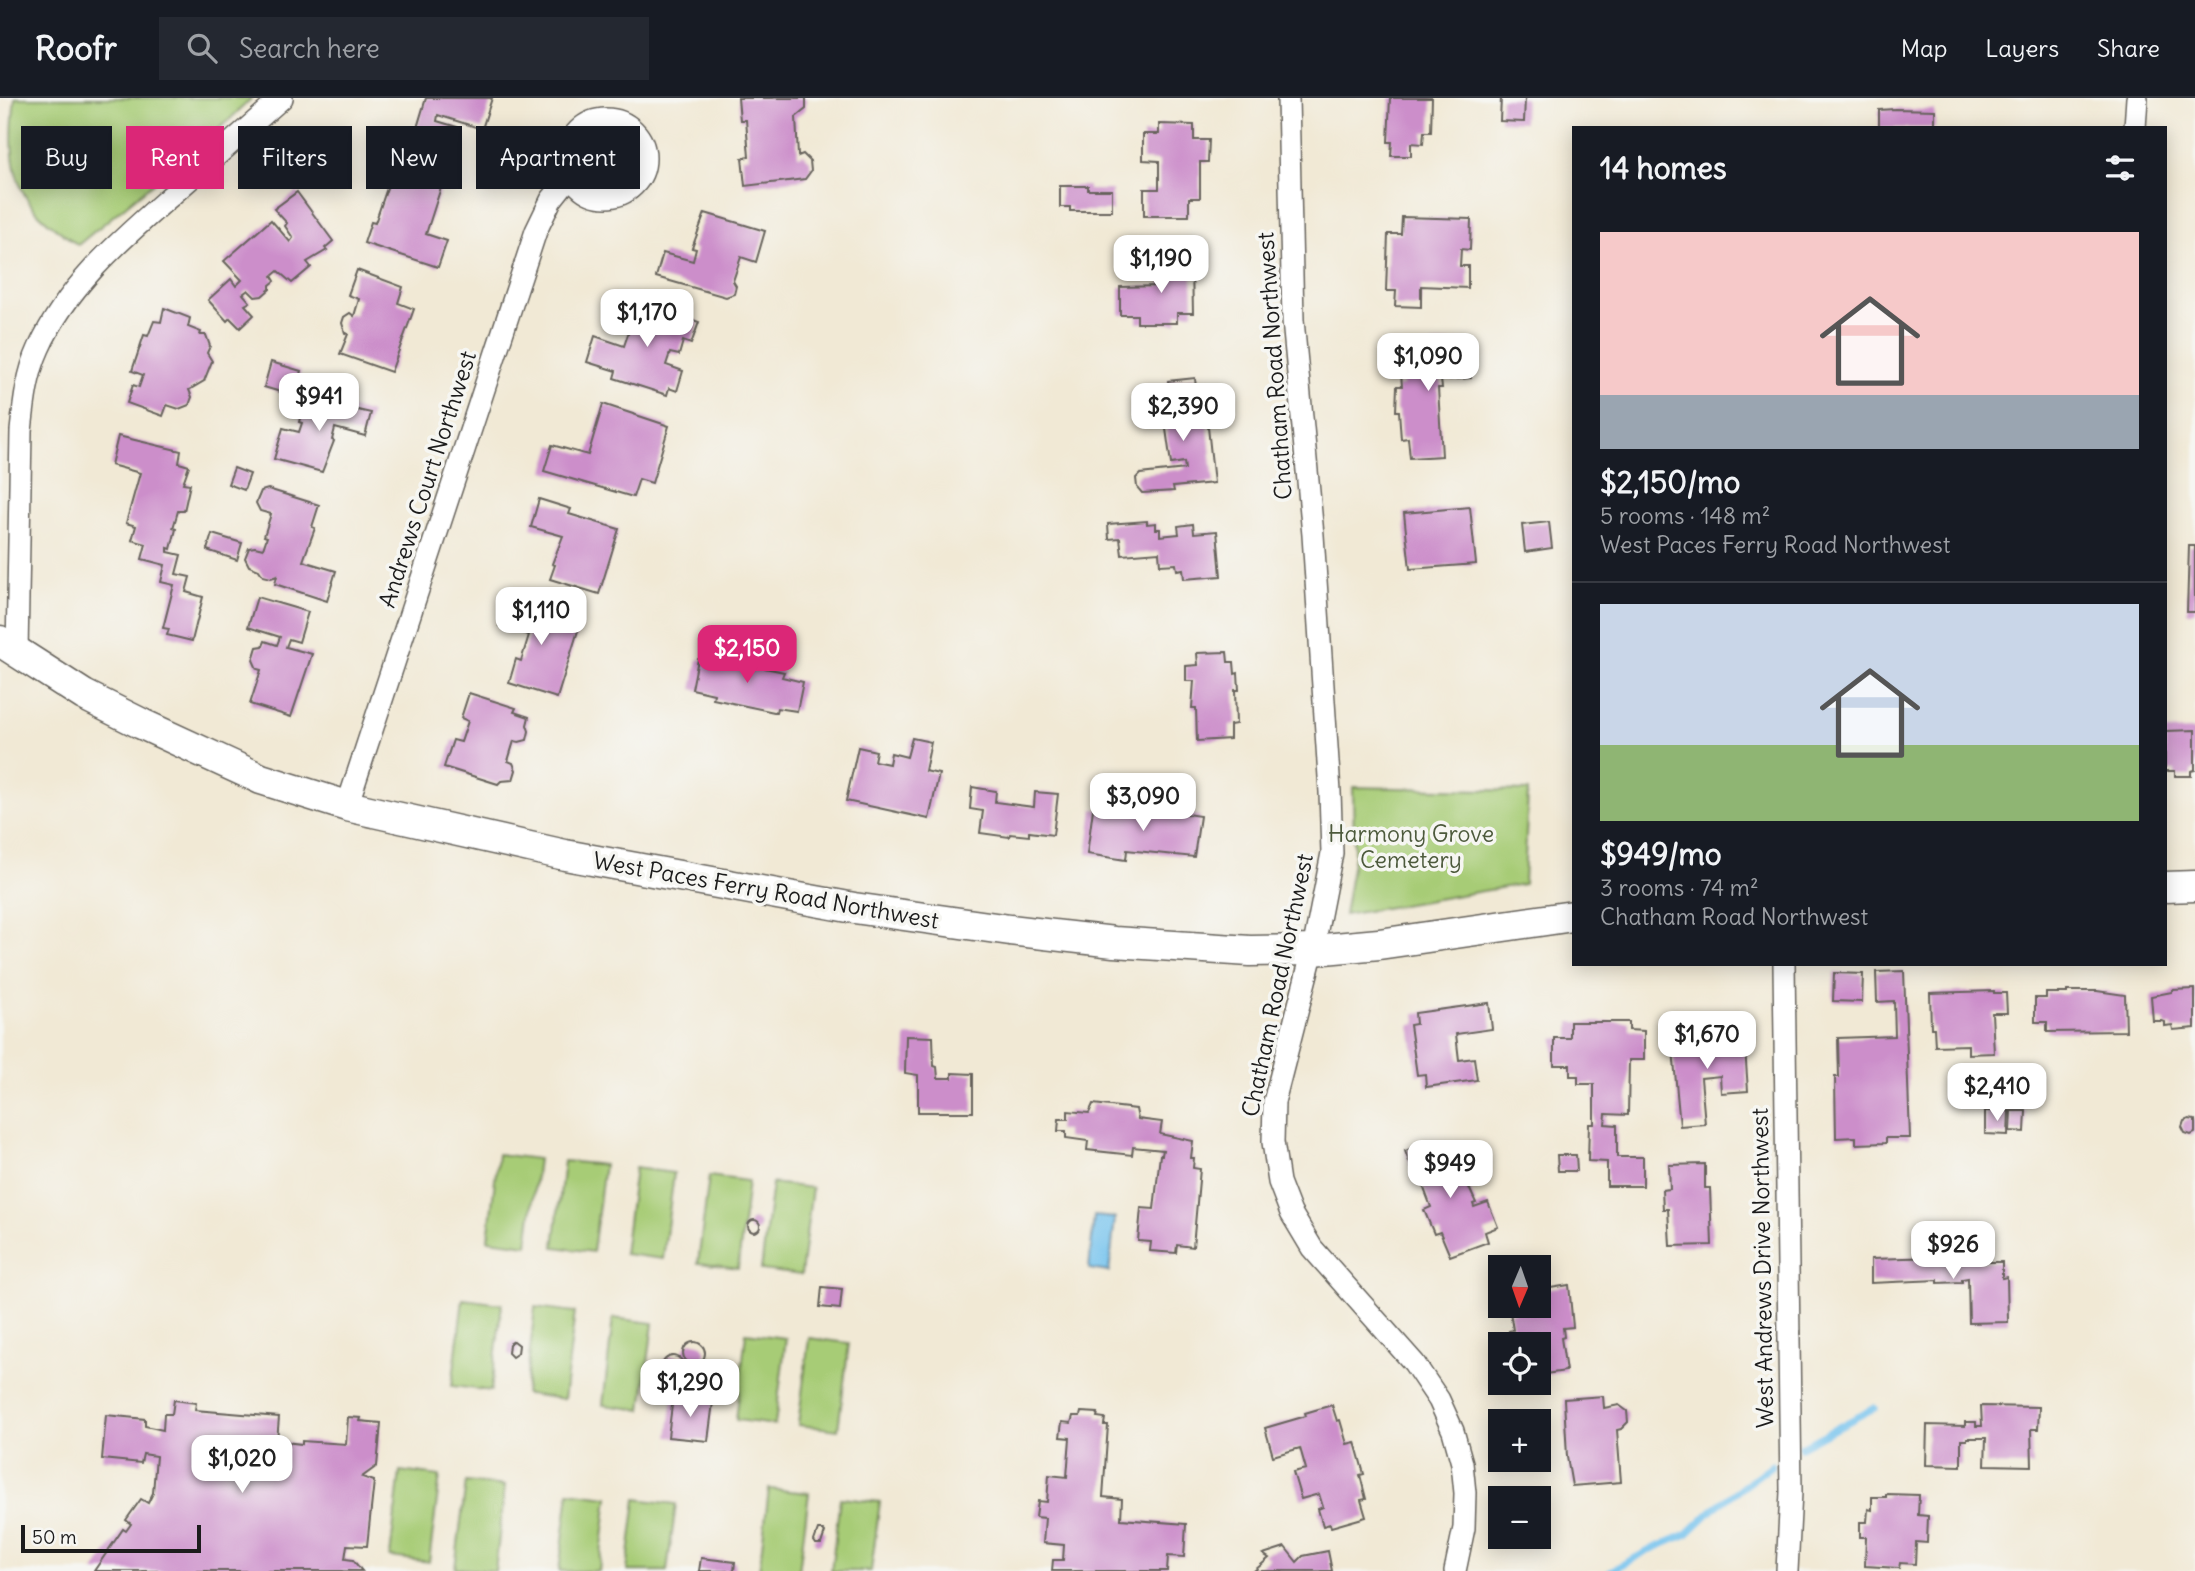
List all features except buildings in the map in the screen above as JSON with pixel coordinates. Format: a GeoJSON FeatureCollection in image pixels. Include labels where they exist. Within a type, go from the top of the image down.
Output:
{"type":"FeatureCollection","features":[{"type":"Feature","properties":{"kind":"main road","name":"West Paces Ferry Road Northwest"},"geometry":{"type":"LineString","coordinates":[[8,646],[84,695],[142,724],[261,779],[347,806],[565,855],[854,908],[1114,942],[1251,951],[1313,950],[1379,944],[1572,916]]}},
{"type":"Feature","properties":{"kind":"main road"},"geometry":{"type":"LineString","coordinates":[[2167,887],[2195,887]]}},
{"type":"Feature","properties":{"kind":"street"},"geometry":{"type":"LineString","coordinates":[[8,646],[24,396],[38,350],[62,304],[85,276],[282,98]]}},
{"type":"Feature","properties":{"kind":"street","name":"Chatham Road Northwest"},"geometry":{"type":"LineString","coordinates":[[1288,98],[1293,320],[1313,535],[1332,853],[1313,950],[1275,1102],[1273,1142],[1279,1182],[1291,1213],[1312,1248],[1414,1363],[1439,1400],[1453,1431],[1462,1463],[1465,1493],[1464,1528],[1455,1571]]}},
{"type":"Feature","properties":{"kind":"street"},"geometry":{"type":"LineString","coordinates":[[2135,126],[2137,98]]}},
{"type":"Feature","properties":{"kind":"street","name":"Andrews Court Northwest"},"geometry":{"type":"LineString","coordinates":[[347,806],[536,231],[551,200],[560,189]]}},
{"type":"Feature","properties":{"kind":"street","name":"West Andrews Drive Northwest"},"geometry":{"type":"LineString","coordinates":[[1784,966],[1791,1492],[1787,1571]]}},
{"type":"Feature","properties":{"kind":"green space"},"geometry":{"type":"Polygon","coordinates":[[[15,98],[252,98],[222,126],[126,126],[126,189],[146,189],[78,245],[39,214],[22,189],[112,189],[112,126],[21,126],[21,188],[13,159],[15,98]]]}},
{"type":"Feature","properties":{"kind":"green space","name":"Harmony Grove Cemetery"},"geometry":{"type":"Polygon","coordinates":[[[1353,787],[1528,791],[1524,884],[1344,915],[1354,855],[1353,787]]]}},
{"type":"Feature","properties":{"kind":"green space"},"geometry":{"type":"Polygon","coordinates":[[[498,1154],[538,1159],[527,1245],[488,1240],[498,1154]]]}},
{"type":"Feature","properties":{"kind":"green space"},"geometry":{"type":"Polygon","coordinates":[[[564,1161],[604,1165],[593,1252],[554,1247],[564,1161]]]}},
{"type":"Feature","properties":{"kind":"green space"},"geometry":{"type":"Polygon","coordinates":[[[635,1168],[674,1173],[663,1259],[624,1254],[635,1168]]]}},
{"type":"Feature","properties":{"kind":"green space"},"geometry":{"type":"Polygon","coordinates":[[[709,1176],[748,1181],[738,1268],[698,1263],[709,1176]]]}},
{"type":"Feature","properties":{"kind":"green space"},"geometry":{"type":"Polygon","coordinates":[[[772,1183],[812,1188],[801,1275],[761,1270],[772,1183]]]}},
{"type":"Feature","properties":{"kind":"green space"},"geometry":{"type":"Polygon","coordinates":[[[463,1299],[502,1304],[491,1391],[452,1386],[463,1299]]]}},
{"type":"Feature","properties":{"kind":"green space"},"geometry":{"type":"Polygon","coordinates":[[[535,1307],[575,1312],[564,1399],[525,1394],[535,1307]]]}},
{"type":"Feature","properties":{"kind":"green space"},"geometry":{"type":"Polygon","coordinates":[[[613,1318],[653,1323],[642,1410],[603,1405],[613,1318]]]}},
{"type":"Feature","properties":{"kind":"green space"},"geometry":{"type":"Polygon","coordinates":[[[746,1333],[786,1338],[775,1425],[736,1420],[746,1333]]]}},
{"type":"Feature","properties":{"kind":"green space"},"geometry":{"type":"Polygon","coordinates":[[[809,1338],[849,1343],[838,1430],[798,1425],[809,1338]]]}},
{"type":"Feature","properties":{"kind":"green space"},"geometry":{"type":"Polygon","coordinates":[[[400,1471],[440,1476],[429,1562],[390,1557],[400,1471]]]}},
{"type":"Feature","properties":{"kind":"green space"},"geometry":{"type":"Polygon","coordinates":[[[466,1482],[505,1486],[495,1571],[455,1568],[466,1482]]]}},
{"type":"Feature","properties":{"kind":"green space"},"geometry":{"type":"Polygon","coordinates":[[[769,1489],[809,1493],[799,1571],[759,1571],[769,1489]]]}},
{"type":"Feature","properties":{"kind":"green space"},"geometry":{"type":"Polygon","coordinates":[[[569,1492],[608,1497],[599,1571],[559,1571],[569,1492]]]}},
{"type":"Feature","properties":{"kind":"green space"},"geometry":{"type":"Polygon","coordinates":[[[840,1498],[880,1502],[871,1571],[831,1571],[840,1498]]]}},
{"type":"Feature","properties":{"kind":"green space"},"geometry":{"type":"Polygon","coordinates":[[[636,1499],[676,1504],[667,1571],[627,1571],[636,1499]]]}},
{"type":"Feature","properties":{"kind":"water"},"geometry":{"type":"Polygon","coordinates":[[[1094,1216],[1115,1218],[1109,1272],[1089,1269],[1094,1216]]]}},
{"type":"Feature","properties":{"kind":"waterway"},"geometry":{"type":"LineString","coordinates":[[1801,1447],[1874,1408]]}},
{"type":"Feature","properties":{"kind":"waterway"},"geometry":{"type":"LineString","coordinates":[[1610,1571],[1687,1534],[1713,1509],[1772,1465]]}}]}
